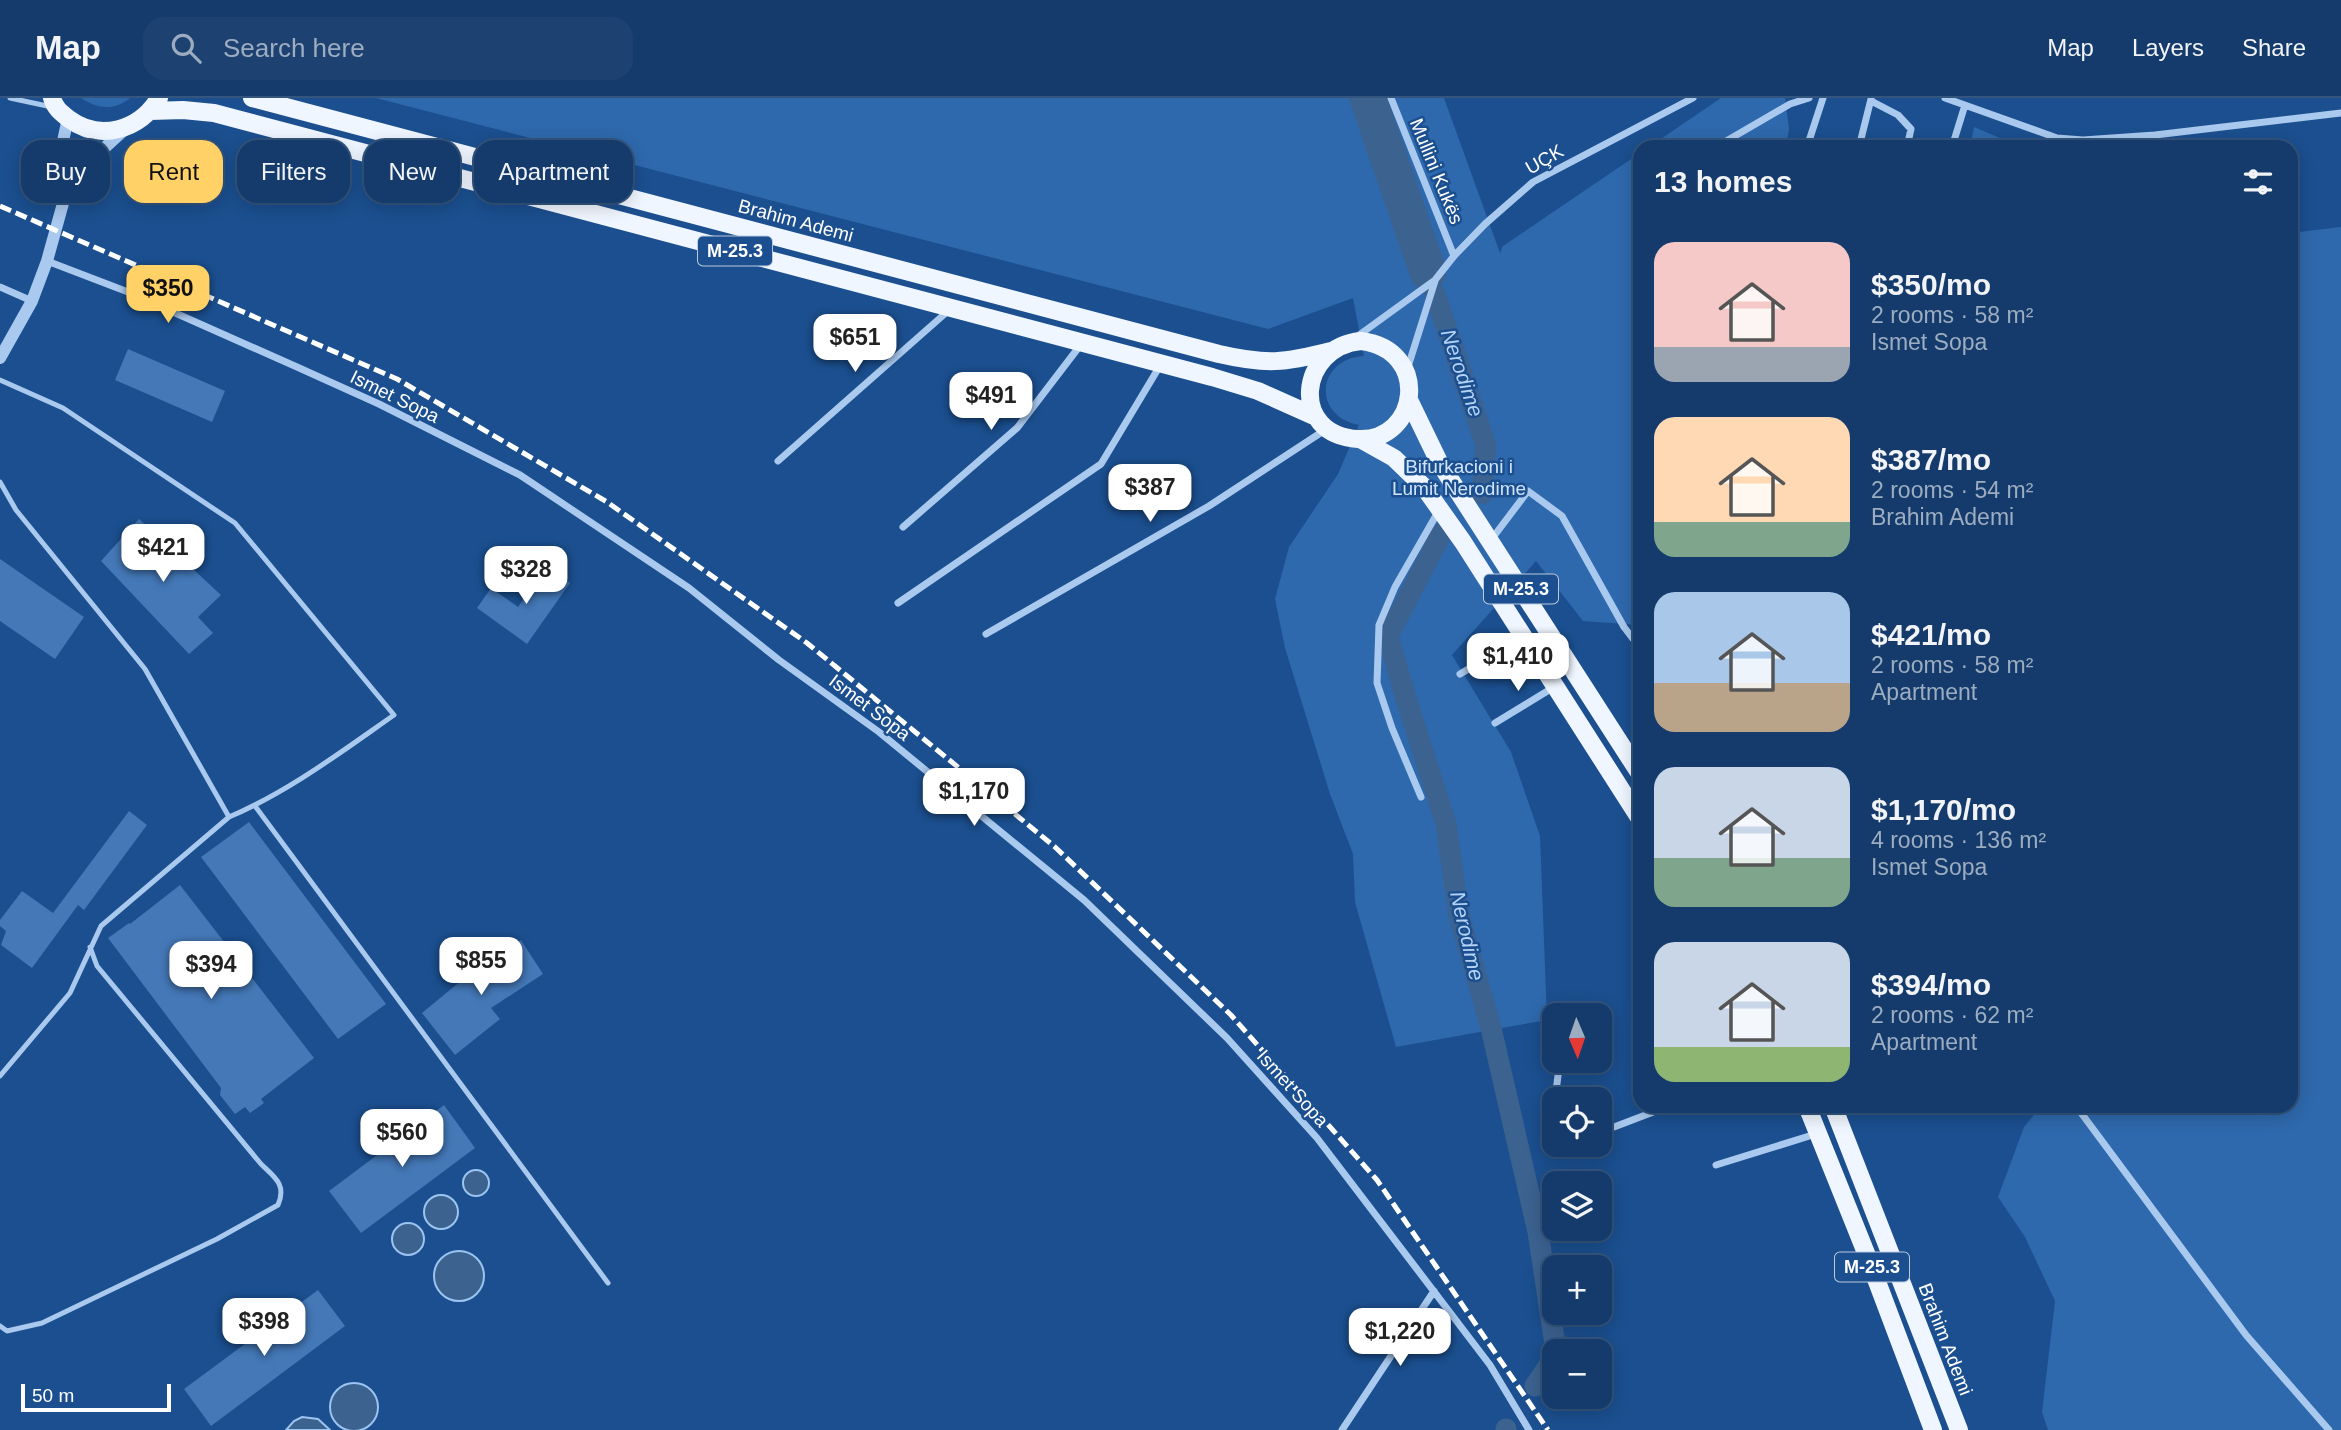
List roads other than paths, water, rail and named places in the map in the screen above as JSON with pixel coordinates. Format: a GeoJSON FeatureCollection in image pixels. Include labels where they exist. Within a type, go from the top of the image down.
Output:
{"type":"FeatureCollection","features":[{"type":"Feature","properties":{"kind":"main road","name":"Brahim Ademi"},"geometry":{"type":"LineString","coordinates":[[253,98],[1219,354],[1270,363],[1331,351],[1350,342]]}},
{"type":"Feature","properties":{"kind":"main road","name":"M-25.3"},"geometry":{"type":"LineString","coordinates":[[127,127],[154,105],[214,113],[1082,342],[1258,391],[1314,416],[1325,430],[1360,439],[1394,458],[1411,473],[1440,508],[1633,808]]}},
{"type":"Feature","properties":{"kind":"main road"},"geometry":{"type":"LineString","coordinates":[[58,108],[85,128],[113,131],[127,127]]}},
{"type":"Feature","properties":{"kind":"main road"},"geometry":{"type":"LineString","coordinates":[[1350,342],[1373,342],[1384,346],[1393,353],[1406,372]]}},
{"type":"Feature","properties":{"kind":"main road"},"geometry":{"type":"LineString","coordinates":[[1314,416],[1312,380],[1316,368],[1331,351]]}},
{"type":"Feature","properties":{"kind":"main road","name":"M-25.3"},"geometry":{"type":"LineString","coordinates":[[1406,372],[1409,400],[1439,462],[1633,763]]}},
{"type":"Feature","properties":{"kind":"main road"},"geometry":{"type":"LineString","coordinates":[[1360,439],[1385,433],[1396,424],[1409,400]]}},
{"type":"Feature","properties":{"kind":"main road","name":"M-25.3"},"geometry":{"type":"LineString","coordinates":[[1810,1113],[1933,1430]]}},
{"type":"Feature","properties":{"kind":"main road","name":"Brahim Ademi"},"geometry":{"type":"LineString","coordinates":[[1836,1113],[1959,1430]]}},
{"type":"Feature","properties":{"kind":"street","name":"Mullini Kukës"},"geometry":{"type":"LineString","coordinates":[[1391,98],[1454,256]]}},
{"type":"Feature","properties":{"kind":"street","name":"UÇK"},"geometry":{"type":"LineString","coordinates":[[1406,372],[1436,281],[1454,256],[1485,223],[1533,182],[1693,98]]}},
{"type":"Feature","properties":{"kind":"street"},"geometry":{"type":"LineString","coordinates":[[1728,140],[1790,104],[1809,98]]}},
{"type":"Feature","properties":{"kind":"street"},"geometry":{"type":"LineString","coordinates":[[1809,140],[1823,98]]}},
{"type":"Feature","properties":{"kind":"street"},"geometry":{"type":"LineString","coordinates":[[1945,98],[2057,138],[2083,140],[2155,135],[2341,113]]}},
{"type":"Feature","properties":{"kind":"street"},"geometry":{"type":"LineString","coordinates":[[1861,140],[1871,99],[1898,115],[1911,129],[1909,140]]}},
{"type":"Feature","properties":{"kind":"street"},"geometry":{"type":"LineString","coordinates":[[1953,140],[1965,105]]}},
{"type":"Feature","properties":{"kind":"street"},"geometry":{"type":"LineString","coordinates":[[58,108],[63,140]]}},
{"type":"Feature","properties":{"kind":"street"},"geometry":{"type":"LineString","coordinates":[[110,143],[127,127]]}},
{"type":"Feature","properties":{"kind":"street"},"geometry":{"type":"LineString","coordinates":[[0,358],[32,301],[47,261],[63,203]]}},
{"type":"Feature","properties":{"kind":"street","name":"Ismet Sopa"},"geometry":{"type":"LineString","coordinates":[[47,261],[128,292],[379,404],[520,475],[689,588],[779,660],[879,732],[1084,900],[1227,1038],[1317,1138],[1490,1365],[1529,1430]]}},
{"type":"Feature","properties":{"kind":"street","name":"UÇK"},"geometry":{"type":"LineString","coordinates":[[1350,342],[1436,281]]}},
{"type":"Feature","properties":{"kind":"street"},"geometry":{"type":"LineString","coordinates":[[0,287],[32,301]]}},
{"type":"Feature","properties":{"kind":"street"},"geometry":{"type":"LineString","coordinates":[[778,461],[951,308]]}},
{"type":"Feature","properties":{"kind":"street"},"geometry":{"type":"LineString","coordinates":[[904,527],[1017,428],[1082,342]]}},
{"type":"Feature","properties":{"kind":"street"},"geometry":{"type":"LineString","coordinates":[[898,603],[1101,464],[1161,364]]}},
{"type":"Feature","properties":{"kind":"street"},"geometry":{"type":"LineString","coordinates":[[986,634],[1209,506],[1325,430]]}},
{"type":"Feature","properties":{"kind":"street"},"geometry":{"type":"LineString","coordinates":[[1491,541],[1528,491],[1562,516],[1633,639]]}},
{"type":"Feature","properties":{"kind":"street"},"geometry":{"type":"LineString","coordinates":[[1422,797],[1391,728],[1377,683],[1380,625],[1395,587],[1440,508]]}},
{"type":"Feature","properties":{"kind":"street"},"geometry":{"type":"LineString","coordinates":[[1460,674],[1524,637]]}},
{"type":"Feature","properties":{"kind":"street"},"geometry":{"type":"LineString","coordinates":[[1495,723],[1555,686]]}},
{"type":"Feature","properties":{"kind":"street"},"geometry":{"type":"LineString","coordinates":[[1612,1126],[1650,1113]]}},
{"type":"Feature","properties":{"kind":"street"},"geometry":{"type":"LineString","coordinates":[[2081,1113],[2246,1335],[2329,1430]]}},
{"type":"Feature","properties":{"kind":"street"},"geometry":{"type":"LineString","coordinates":[[1716,1165],[1819,1132]]}},
{"type":"Feature","properties":{"kind":"street"},"geometry":{"type":"LineString","coordinates":[[1342,1430],[1434,1291]]}},
{"type":"Feature","properties":{"kind":"lane"},"geometry":{"type":"LineString","coordinates":[[10,98],[58,108]]}},
{"type":"Feature","properties":{"kind":"lane"},"geometry":{"type":"LineString","coordinates":[[0,380],[63,408],[235,523],[394,715],[329,761],[255,806],[229,817],[101,926],[71,993],[0,1076]]}},
{"type":"Feature","properties":{"kind":"lane"},"geometry":{"type":"LineString","coordinates":[[0,482],[16,510],[145,669],[229,817]]}},
{"type":"Feature","properties":{"kind":"lane"},"geometry":{"type":"LineString","coordinates":[[255,806],[608,1283]]}},
{"type":"Feature","properties":{"kind":"lane"},"geometry":{"type":"LineString","coordinates":[[0,1326],[6,1331],[42,1323],[217,1239],[278,1205],[282,1195],[279,1182],[261,1164],[97,966],[90,947]]}},
{"type":"Feature","properties":{"kind":"waterway","name":"Nerodime"},"geometry":{"type":"LineString","coordinates":[[1368,98],[1428,272]]}},
{"type":"Feature","properties":{"kind":"waterway","name":"Nerodime"},"geometry":{"type":"LineString","coordinates":[[1435,294],[1486,446],[1482,494]]}},
{"type":"Feature","properties":{"kind":"waterway","name":"Nerodime"},"geometry":{"type":"LineString","coordinates":[[1441,534],[1388,636],[1446,824],[1459,915],[1491,1028],[1538,1232],[1554,1339]]}},
{"type":"Feature","properties":{"kind":"waterway","name":"Nerodime"},"geometry":{"type":"LineString","coordinates":[[1535,1386],[1542,1376]]}},
{"type":"Feature","properties":{"kind":"railway"},"geometry":{"type":"LineString","coordinates":[[0,206],[397,379],[607,502],[807,643],[1055,847],[1231,1015],[1377,1180],[1548,1430]]}},
{"type":"Feature","properties":{"kind":"park label","name":"Bifurkacioni i Lumit Nerodime"},"geometry":{"type":"Point","coordinates":[1459,477]}}]}
